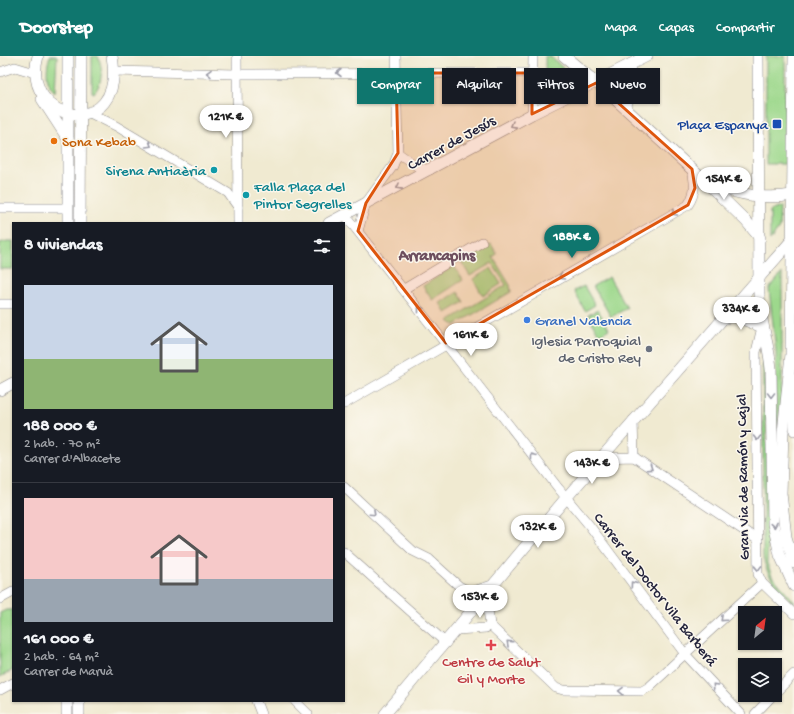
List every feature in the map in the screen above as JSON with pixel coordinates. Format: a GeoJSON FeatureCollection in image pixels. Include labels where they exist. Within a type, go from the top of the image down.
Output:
{"type":"FeatureCollection","features":[{"type":"Feature","properties":{"kind":"main road"},"geometry":{"type":"LineString","coordinates":[[38,56],[36,78],[45,106],[68,139]]}},
{"type":"Feature","properties":{"kind":"main road"},"geometry":{"type":"LineString","coordinates":[[68,56],[68,222]]}},
{"type":"Feature","properties":{"kind":"main road"},"geometry":{"type":"LineString","coordinates":[[80,222],[86,114],[81,56]]}},
{"type":"Feature","properties":{"kind":"main road"},"geometry":{"type":"LineString","coordinates":[[36,78],[48,101],[61,111],[67,114],[86,114],[101,106],[107,97],[112,83],[114,70],[112,56]]}},
{"type":"Feature","properties":{"kind":"main road"},"geometry":{"type":"LineString","coordinates":[[564,56],[596,83]]}},
{"type":"Feature","properties":{"kind":"main road","name":"Carrer de Jesús"},"geometry":{"type":"LineString","coordinates":[[624,68],[647,56]]}},
{"type":"Feature","properties":{"kind":"main road"},"geometry":{"type":"LineString","coordinates":[[758,56],[760,197]]}},
{"type":"Feature","properties":{"kind":"main road"},"geometry":{"type":"LineString","coordinates":[[794,56],[793,352],[792,375],[783,433],[781,493],[786,537],[794,563]]}},
{"type":"Feature","properties":{"kind":"main road"},"geometry":{"type":"LineString","coordinates":[[626,109],[630,65]]}},
{"type":"Feature","properties":{"kind":"main road","name":"Carrer de Jesús"},"geometry":{"type":"LineString","coordinates":[[331,222],[532,114],[596,83]]}},
{"type":"Feature","properties":{"kind":"main road"},"geometry":{"type":"LineString","coordinates":[[620,104],[709,184],[746,221],[760,238]]}},
{"type":"Feature","properties":{"kind":"main road"},"geometry":{"type":"LineString","coordinates":[[709,184],[741,195],[760,197],[793,195]]}},
{"type":"Feature","properties":{"kind":"main road","name":"Gran Via de Ramón y Cajal"},"geometry":{"type":"LineString","coordinates":[[760,197],[759,301],[762,327],[768,347],[771,369],[773,524],[780,555],[794,586]]}},
{"type":"Feature","properties":{"kind":"main road"},"geometry":{"type":"LineString","coordinates":[[385,714],[600,458],[759,275],[793,239]]}},
{"type":"Feature","properties":{"kind":"main road"},"geometry":{"type":"LineString","coordinates":[[721,319],[735,316],[762,327]]}},
{"type":"Feature","properties":{"kind":"main road"},"geometry":{"type":"LineString","coordinates":[[0,390],[12,384]]}},
{"type":"Feature","properties":{"kind":"main road"},"geometry":{"type":"LineString","coordinates":[[67,702],[67,714]]}},
{"type":"Feature","properties":{"kind":"main road"},"geometry":{"type":"LineString","coordinates":[[79,702],[79,714]]}},
{"type":"Feature","properties":{"kind":"street"},"geometry":{"type":"LineString","coordinates":[[237,56],[238,222]]}},
{"type":"Feature","properties":{"kind":"street"},"geometry":{"type":"LineString","coordinates":[[396,56],[396,68]]}},
{"type":"Feature","properties":{"kind":"street"},"geometry":{"type":"LineString","coordinates":[[532,68],[533,56]]}},
{"type":"Feature","properties":{"kind":"street"},"geometry":{"type":"LineString","coordinates":[[0,72],[15,67],[36,78]]}},
{"type":"Feature","properties":{"kind":"street"},"geometry":{"type":"LineString","coordinates":[[114,70],[236,74],[357,73]]}},
{"type":"Feature","properties":{"kind":"street"},"geometry":{"type":"LineString","coordinates":[[434,73],[524,73]]}},
{"type":"Feature","properties":{"kind":"street"},"geometry":{"type":"LineString","coordinates":[[358,231],[366,203],[393,166],[398,153],[397,104]]}},
{"type":"Feature","properties":{"kind":"street"},"geometry":{"type":"LineString","coordinates":[[532,104],[532,114]]}},
{"type":"Feature","properties":{"kind":"street"},"geometry":{"type":"LineString","coordinates":[[86,114],[116,126],[228,193],[238,207]]}},
{"type":"Feature","properties":{"kind":"street"},"geometry":{"type":"LineString","coordinates":[[398,153],[418,167],[430,170]]}},
{"type":"Feature","properties":{"kind":"street"},"geometry":{"type":"LineString","coordinates":[[345,403],[446,343],[688,205],[695,188],[692,170]]}},
{"type":"Feature","properties":{"kind":"street"},"geometry":{"type":"LineString","coordinates":[[0,208],[68,208]]}},
{"type":"Feature","properties":{"kind":"street","name":"Carrer del Doctor Vila Barberá"},"geometry":{"type":"LineString","coordinates":[[346,215],[566,498],[590,525],[685,654],[741,714]]}},
{"type":"Feature","properties":{"kind":"street"},"geometry":{"type":"LineString","coordinates":[[404,289],[482,242]]}},
{"type":"Feature","properties":{"kind":"street"},"geometry":{"type":"LineString","coordinates":[[0,304],[12,304]]}},
{"type":"Feature","properties":{"kind":"street","name":"Gran Via de Ramón y Cajal"},"geometry":{"type":"LineString","coordinates":[[762,327],[756,352],[758,574],[762,583]]}},
{"type":"Feature","properties":{"kind":"street"},"geometry":{"type":"LineString","coordinates":[[792,375],[794,431]]}},
{"type":"Feature","properties":{"kind":"street"},"geometry":{"type":"LineString","coordinates":[[633,420],[634,457]]}},
{"type":"Feature","properties":{"kind":"street"},"geometry":{"type":"LineString","coordinates":[[600,458],[634,457],[758,540]]}},
{"type":"Feature","properties":{"kind":"street"},"geometry":{"type":"LineString","coordinates":[[345,488],[413,551],[430,559],[459,586],[470,592],[489,590],[490,625],[556,688],[563,690],[642,691],[649,687],[762,583],[794,614]]}},
{"type":"Feature","properties":{"kind":"street"},"geometry":{"type":"LineString","coordinates":[[345,553],[446,642]]}},
{"type":"Feature","properties":{"kind":"street"},"geometry":{"type":"LineString","coordinates":[[0,599],[12,593]]}},
{"type":"Feature","properties":{"kind":"street"},"geometry":{"type":"LineString","coordinates":[[457,630],[486,628],[490,625]]}},
{"type":"Feature","properties":{"kind":"street"},"geometry":{"type":"LineString","coordinates":[[782,686],[794,674]]}},
{"type":"Feature","properties":{"kind":"street"},"geometry":{"type":"LineString","coordinates":[[0,690],[12,684]]}},
{"type":"Feature","properties":{"kind":"street"},"geometry":{"type":"LineString","coordinates":[[256,702],[261,714]]}},
{"type":"Feature","properties":{"kind":"street"},"geometry":{"type":"LineString","coordinates":[[296,702],[308,714]]}},
{"type":"Feature","properties":{"kind":"street"},"geometry":{"type":"LineString","coordinates":[[755,714],[766,702]]}},
{"type":"Feature","properties":{"kind":"highlighted area"},"geometry":{"type":"Polygon","coordinates":[[[396,73],[532,73],[532,114],[596,83],[692,169],[695,188],[688,205],[446,343],[358,231],[366,203],[398,153],[396,73]]]}},
{"type":"Feature","properties":{"kind":"green space"},"geometry":{"type":"Polygon","coordinates":[[[50,56],[57,56],[55,92],[49,85],[47,75],[50,56]]]}},
{"type":"Feature","properties":{"kind":"green space"},"geometry":{"type":"Polygon","coordinates":[[[92,56],[98,56],[101,65],[101,80],[94,93],[92,92],[92,56]]]}},
{"type":"Feature","properties":{"kind":"green space"},"geometry":{"type":"Polygon","coordinates":[[[545,56],[550,56],[563,68],[545,68],[545,56]]]}},
{"type":"Feature","properties":{"kind":"green space"},"geometry":{"type":"Polygon","coordinates":[[[766,56],[785,56],[785,164],[766,164],[766,56]]]}},
{"type":"Feature","properties":{"kind":"green space"},"geometry":{"type":"Polygon","coordinates":[[[780,207],[779,228],[770,241],[770,211],[780,207]]]}},
{"type":"Feature","properties":{"kind":"green space"},"geometry":{"type":"Polygon","coordinates":[[[12,241],[12,269],[0,269],[0,243],[12,241]]]}},
{"type":"Feature","properties":{"kind":"green space"},"geometry":{"type":"Polygon","coordinates":[[[491,244],[497,254],[493,257],[510,285],[511,292],[455,325],[448,321],[506,285],[492,263],[470,276],[461,262],[491,244]]]}},
{"type":"Feature","properties":{"kind":"green space"},"geometry":{"type":"Polygon","coordinates":[[[454,266],[463,280],[432,300],[423,286],[454,266]]]}},
{"type":"Feature","properties":{"kind":"green space"},"geometry":{"type":"Polygon","coordinates":[[[491,268],[501,284],[483,296],[473,279],[491,268]]]}},
{"type":"Feature","properties":{"kind":"green space"},"geometry":{"type":"Polygon","coordinates":[[[782,273],[782,392],[776,437],[776,351],[769,289],[782,273]]]}},
{"type":"Feature","properties":{"kind":"green space"},"geometry":{"type":"Polygon","coordinates":[[[609,277],[627,308],[611,317],[593,286],[609,277]]]}},
{"type":"Feature","properties":{"kind":"green space"},"geometry":{"type":"Polygon","coordinates":[[[584,286],[595,305],[585,311],[574,291],[584,286]]]}},
{"type":"Feature","properties":{"kind":"green space"},"geometry":{"type":"Polygon","coordinates":[[[458,292],[464,302],[446,313],[440,303],[458,292]]]}},
{"type":"Feature","properties":{"kind":"green space"},"geometry":{"type":"Polygon","coordinates":[[[598,310],[609,329],[599,335],[588,315],[598,310]]]}},
{"type":"Feature","properties":{"kind":"green space"},"geometry":{"type":"Polygon","coordinates":[[[763,349],[765,367],[769,524],[767,563],[772,576],[794,601],[794,603],[783,593],[770,577],[763,556],[763,349]]]}},
{"type":"Feature","properties":{"kind":"green space"},"geometry":{"type":"Polygon","coordinates":[[[6,610],[12,610],[12,671],[0,677],[0,613],[6,610]]]}},
{"type":"Feature","properties":{"kind":"place","name":"Plaça Espanya"},"geometry":{"type":"Point","coordinates":[777,124]}},
{"type":"Feature","properties":{"kind":"place","name":"Sona Kebab"},"geometry":{"type":"Point","coordinates":[54,141]}},
{"type":"Feature","properties":{"kind":"place","name":"Sirena Antiaèria"},"geometry":{"type":"Point","coordinates":[214,170]}},
{"type":"Feature","properties":{"kind":"place","name":"Falla Plaça del Pintor Segrelles"},"geometry":{"type":"Point","coordinates":[246,195]}},
{"type":"Feature","properties":{"kind":"place","name":"Granel Valencia"},"geometry":{"type":"Point","coordinates":[527,320]}},
{"type":"Feature","properties":{"kind":"place","name":"Iglesia Parroquial de Cristo Rey"},"geometry":{"type":"Point","coordinates":[649,349]}},
{"type":"Feature","properties":{"kind":"place","name":"Centre de Salut Gil y Morte"},"geometry":{"type":"Point","coordinates":[491,645]}},
{"type":"Feature","properties":{"kind":"district","name":"Arrancapins"},"geometry":{"type":"Point","coordinates":[437,254]}}]}
